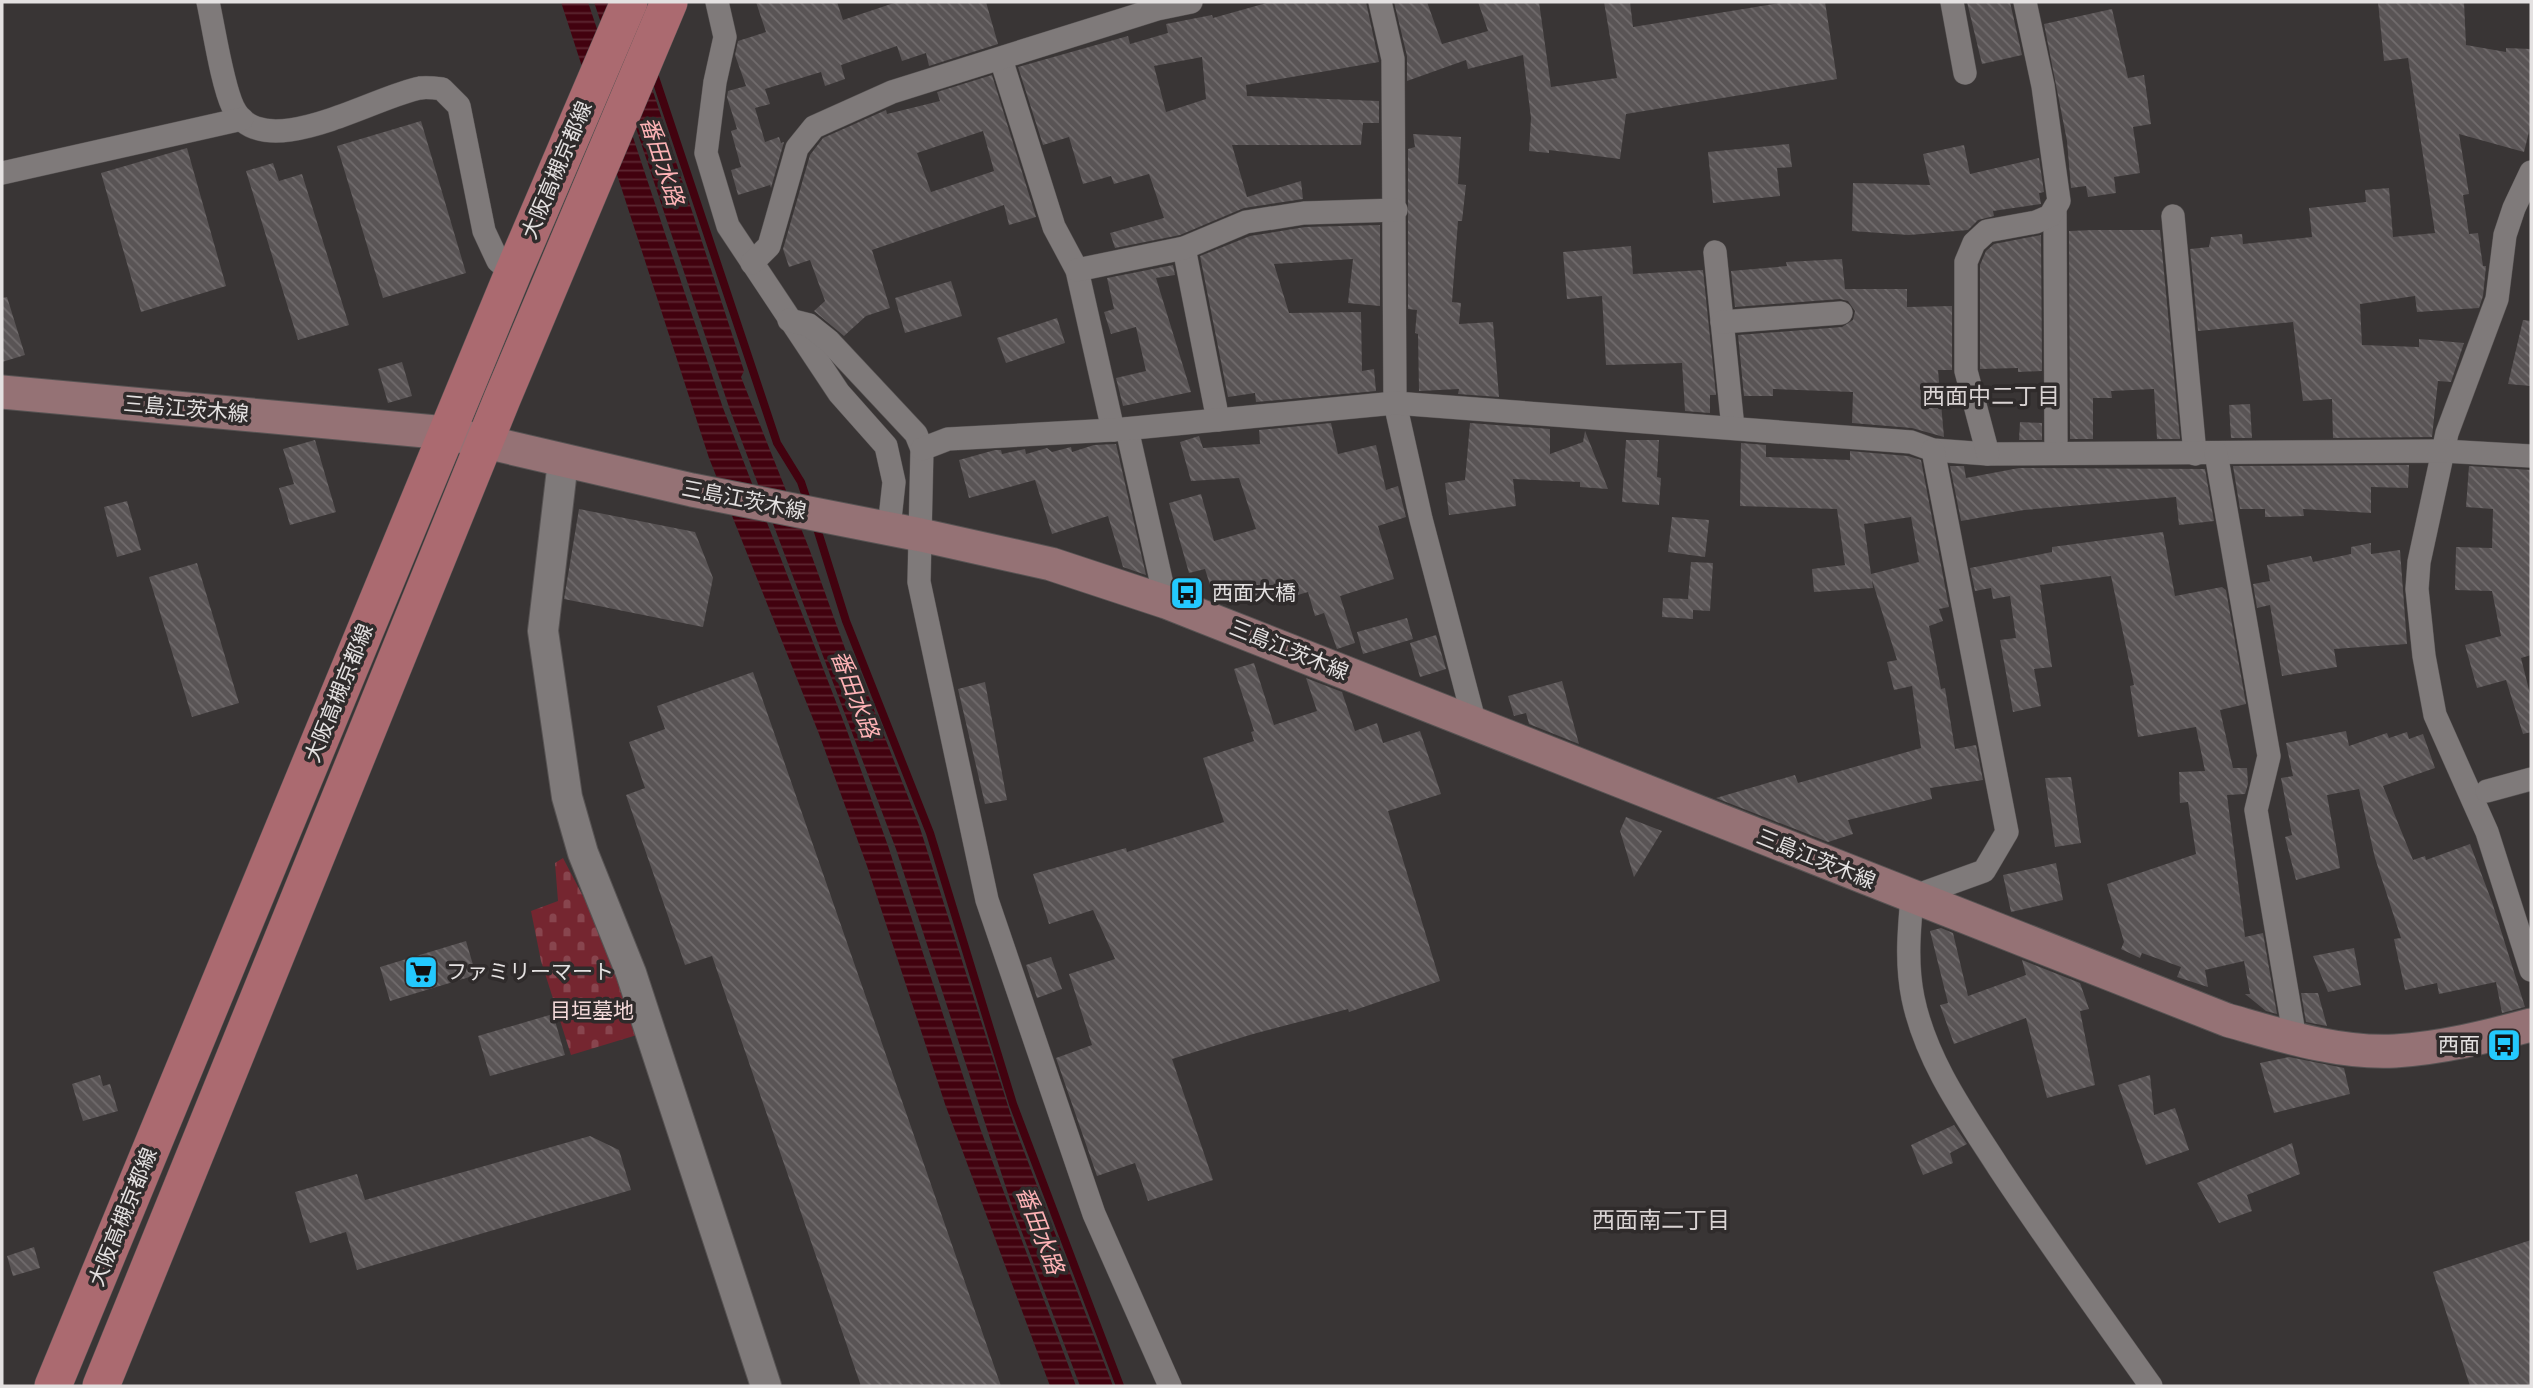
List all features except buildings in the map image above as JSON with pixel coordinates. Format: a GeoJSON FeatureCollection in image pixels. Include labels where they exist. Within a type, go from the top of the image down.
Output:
{"type":"FeatureCollection","features":[{"type":"Feature","properties":{"kind":"main road","name":"大阪高槻京都線"},"geometry":{"type":"LineString","coordinates":[[54,1386],[513,273],[629,2]]}},
{"type":"Feature","properties":{"kind":"main road","name":"大阪高槻京都線"},"geometry":{"type":"LineString","coordinates":[[101,1386],[485,443],[667,6]]}},
{"type":"Feature","properties":{"kind":"main road","name":"三島江茨木線"},"geometry":{"type":"LineString","coordinates":[[2,392],[447,433],[692,490],[889,528],[1051,564],[1166,601],[2227,1020],[2325,1046],[2392,1051],[2454,1045],[2531,1026]]}},
{"type":"Feature","properties":{"kind":"street"},"geometry":{"type":"LineString","coordinates":[[208,2],[233,107],[248,126],[275,133],[304,127],[421,88],[442,89],[459,106],[484,231],[498,261],[513,273]]}},
{"type":"Feature","properties":{"kind":"street"},"geometry":{"type":"LineString","coordinates":[[717,2],[725,37],[715,82],[706,153],[728,226],[839,393],[886,446],[894,482],[889,528]]}},
{"type":"Feature","properties":{"kind":"street"},"geometry":{"type":"LineString","coordinates":[[752,263],[769,246],[797,148],[814,127],[892,92],[1001,59],[1156,5],[1191,2]]}},
{"type":"Feature","properties":{"kind":"street"},"geometry":{"type":"LineString","coordinates":[[1380,2],[1393,59],[1396,210],[1395,403],[1421,519],[1475,724]]}},
{"type":"Feature","properties":{"kind":"street"},"geometry":{"type":"LineString","coordinates":[[1952,2],[1965,73]]}},
{"type":"Feature","properties":{"kind":"street"},"geometry":{"type":"LineString","coordinates":[[1988,454],[1966,371],[1966,262],[1973,243],[1987,231],[2036,222],[2050,216],[2059,201],[2053,149],[2025,2]]}},
{"type":"Feature","properties":{"kind":"street"},"geometry":{"type":"LineString","coordinates":[[1001,59],[1054,227],[1077,270],[1166,601]]}},
{"type":"Feature","properties":{"kind":"street"},"geometry":{"type":"LineString","coordinates":[[2,173],[242,119]]}},
{"type":"Feature","properties":{"kind":"street"},"geometry":{"type":"LineString","coordinates":[[2531,172],[2505,235],[2497,299],[2443,451],[2419,562],[2417,589],[2431,698],[2449,749],[2487,832],[2531,970]]}},
{"type":"Feature","properties":{"kind":"street"},"geometry":{"type":"LineString","coordinates":[[2055,208],[2056,453]]}},
{"type":"Feature","properties":{"kind":"street"},"geometry":{"type":"LineString","coordinates":[[1077,270],[1184,248],[1247,222],[1304,213],[1396,210]]}},
{"type":"Feature","properties":{"kind":"street"},"geometry":{"type":"LineString","coordinates":[[2173,216],[2206,454],[2269,756],[2256,810],[2295,1039]]}},
{"type":"Feature","properties":{"kind":"street"},"geometry":{"type":"LineString","coordinates":[[1184,248],[1218,420]]}},
{"type":"Feature","properties":{"kind":"street"},"geometry":{"type":"LineString","coordinates":[[1715,252],[1733,428]]}},
{"type":"Feature","properties":{"kind":"street"},"geometry":{"type":"LineString","coordinates":[[1722,322],[1841,313]]}},
{"type":"Feature","properties":{"kind":"street"},"geometry":{"type":"LineString","coordinates":[[789,320],[809,326],[829,341],[916,434],[922,449],[919,582],[988,900],[1094,1214],[1170,1386]]}},
{"type":"Feature","properties":{"kind":"street"},"geometry":{"type":"LineString","coordinates":[[922,449],[948,439],[1120,429],[1395,403],[1911,442],[1933,450],[1988,454],[2443,451],[2531,456]]}},
{"type":"Feature","properties":{"kind":"street"},"geometry":{"type":"LineString","coordinates":[[1933,450],[2007,832],[1984,871],[1912,897],[1907,953],[1913,998],[1929,1050],[1965,1116],[2034,1220],[2151,1386]]}},
{"type":"Feature","properties":{"kind":"street"},"geometry":{"type":"LineString","coordinates":[[563,461],[543,631],[567,797],[583,853],[631,973],[765,1386]]}},
{"type":"Feature","properties":{"kind":"street"},"geometry":{"type":"LineString","coordinates":[[2487,791],[2531,779]]}},
{"type":"Feature","properties":{"kind":"green space","name":"目垣墓地"},"geometry":{"type":"Polygon","coordinates":[[[563,858],[597,923],[637,1035],[571,1055],[541,961],[531,911],[558,901],[555,863],[563,858]]]}},
{"type":"Feature","properties":{"kind":"water"},"geometry":{"type":"Polygon","coordinates":[[[561,2],[588,2],[723,408],[846,728],[888,846],[980,1128],[1076,1386],[1050,1386],[945,1104],[867,866],[819,734],[709,458],[561,2]]]}},
{"type":"Feature","properties":{"kind":"water","name":"番田水路"},"geometry":{"type":"Polygon","coordinates":[[[594,2],[624,2],[744,371],[741,377],[810,551],[848,657],[853,656],[919,825],[1014,1125],[1113,1386],[1080,1386],[1012,1206],[896,849],[730,410],[594,2]]]}},
{"type":"Feature","properties":{"kind":"waterway","name":"番田水路"},"geometry":{"type":"LineString","coordinates":[[653,71],[777,443],[801,482],[808,503]]}},
{"type":"Feature","properties":{"kind":"waterway","name":"番田水路"},"geometry":{"type":"LineString","coordinates":[[815,522],[846,621],[930,833],[1013,1104],[1120,1386]]}},
{"type":"Feature","properties":{"kind":"place","name":"西面大橋"},"geometry":{"type":"Point","coordinates":[1187,593]}},
{"type":"Feature","properties":{"kind":"place","name":"ファミリーマート"},"geometry":{"type":"Point","coordinates":[421,972]}},
{"type":"Feature","properties":{"kind":"place","name":"西面"},"geometry":{"type":"Point","coordinates":[2504,1045]}},
{"type":"Feature","properties":{"kind":"district","name":"西面中二丁目"},"geometry":{"type":"Point","coordinates":[1991,396]}},
{"type":"Feature","properties":{"kind":"district","name":"西面南二丁目"},"geometry":{"type":"Point","coordinates":[1661,1220]}}]}
